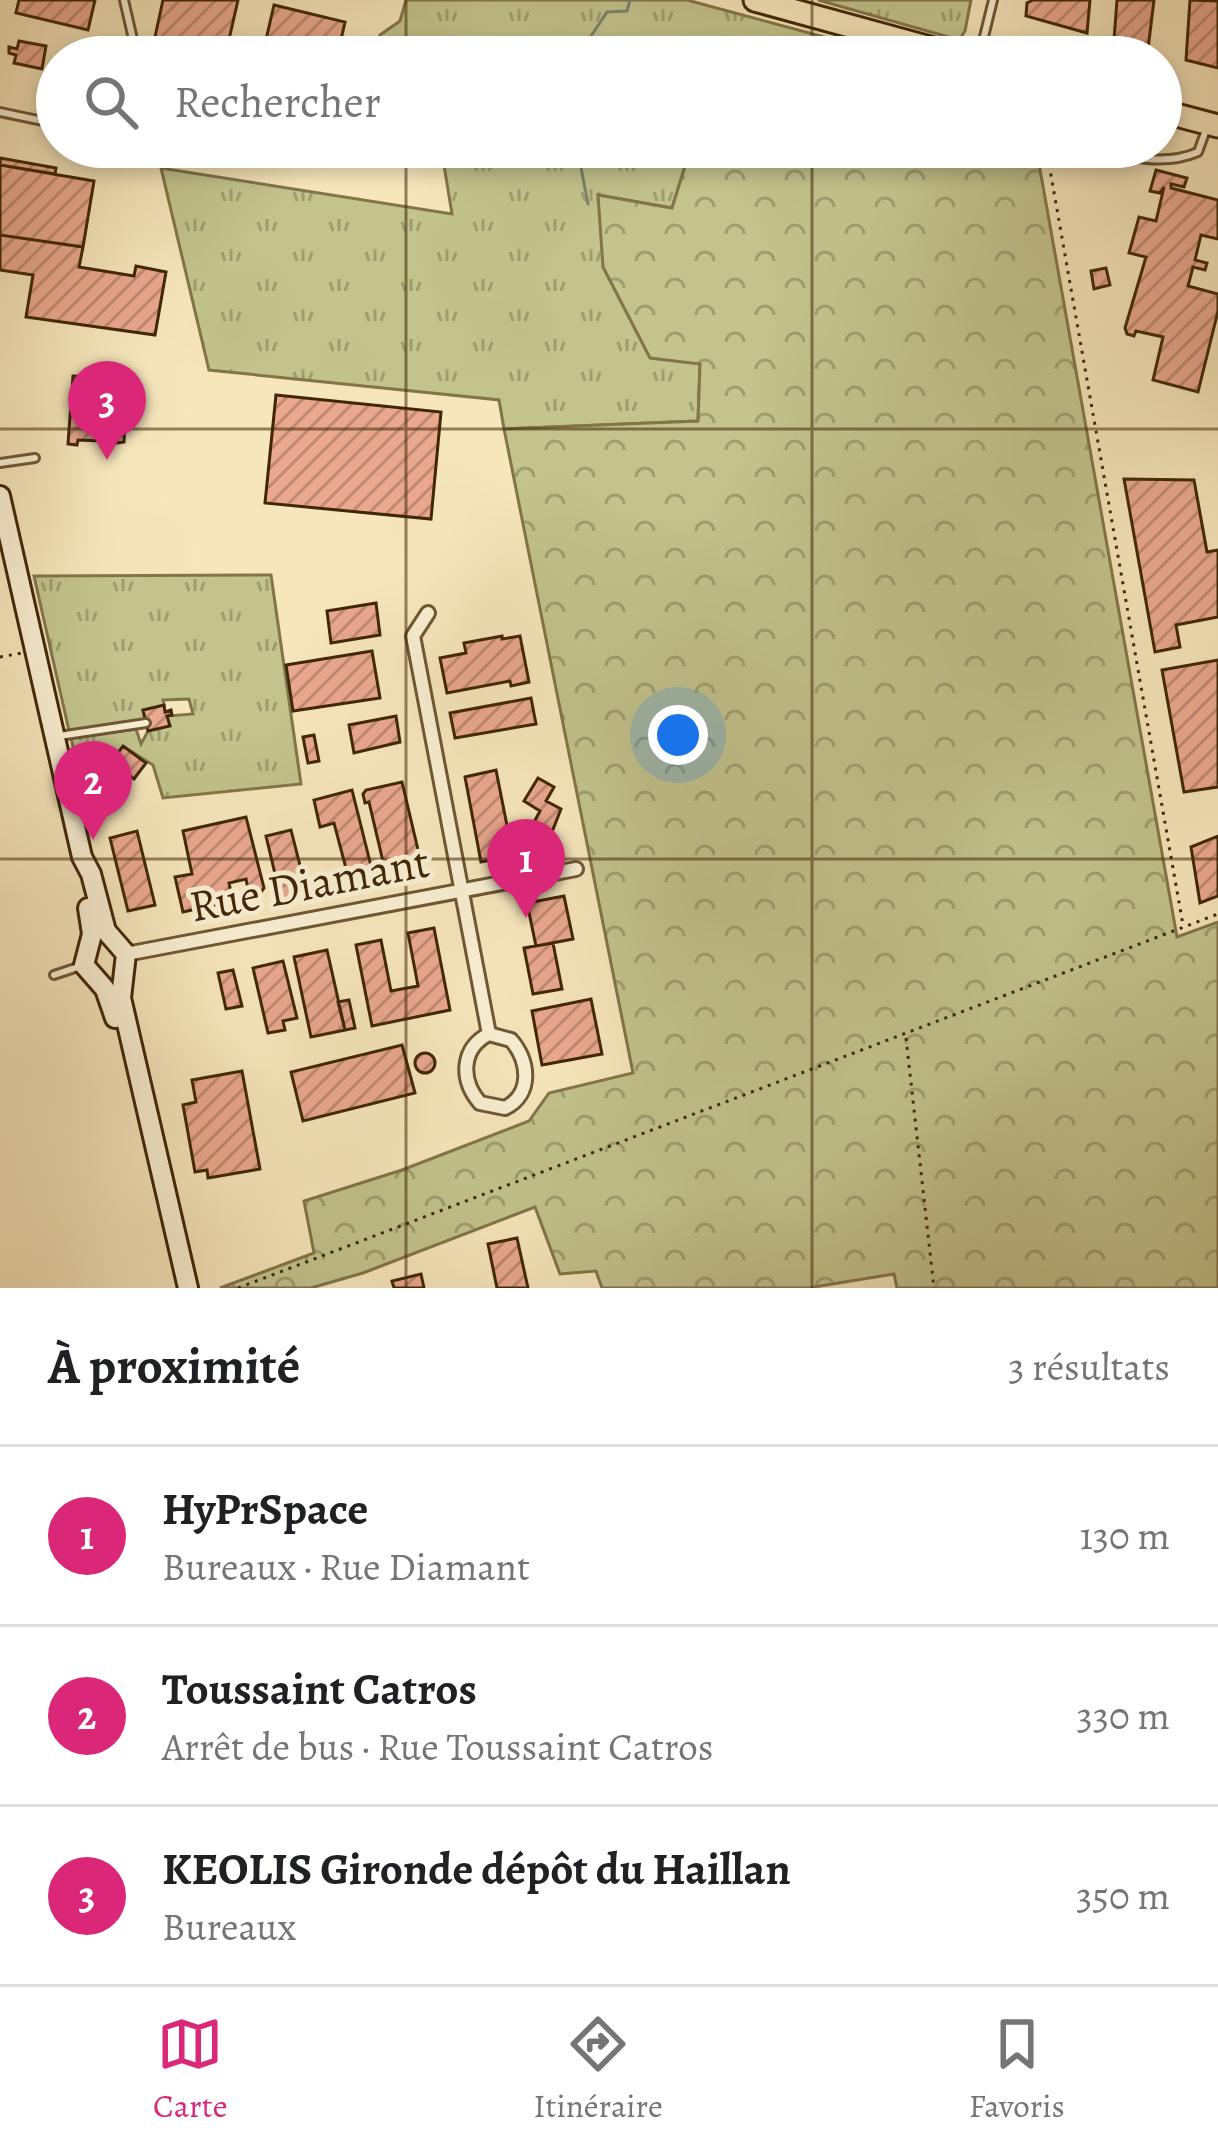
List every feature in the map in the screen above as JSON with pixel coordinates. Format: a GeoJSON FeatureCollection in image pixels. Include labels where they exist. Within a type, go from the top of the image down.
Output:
{"type":"FeatureCollection","features":[{"type":"Feature","properties":{"kind":"main road"},"geometry":{"type":"LineString","coordinates":[[755,0],[886,36]]}},
{"type":"Feature","properties":{"kind":"main road"},"geometry":{"type":"LineString","coordinates":[[1182,117],[1213,125]]}},
{"type":"Feature","properties":{"kind":"street"},"geometry":{"type":"LineString","coordinates":[[0,496],[82,856],[123,964],[121,998],[144,1092],[146,1121]]}},
{"type":"Feature","properties":{"kind":"street"},"geometry":{"type":"LineString","coordinates":[[428,613],[413,636],[489,1034]]}},
{"type":"Feature","properties":{"kind":"street"},"geometry":{"type":"LineString","coordinates":[[82,856],[80,875],[92,923],[90,963],[111,1001],[188,1288]]}},
{"type":"Feature","properties":{"kind":"street","name":"Rue Diamant"},"geometry":{"type":"LineString","coordinates":[[123,964],[576,868]]}},
{"type":"Feature","properties":{"kind":"street"},"geometry":{"type":"LineString","coordinates":[[90,963],[99,939],[112,939]]}},
{"type":"Feature","properties":{"kind":"street"},"geometry":{"type":"LineString","coordinates":[[90,963],[109,981],[123,964]]}},
{"type":"Feature","properties":{"kind":"street"},"geometry":{"type":"LineString","coordinates":[[489,1034],[501,1035],[516,1045],[526,1075],[520,1098],[505,1108],[480,1103],[470,1087],[468,1052],[475,1041],[489,1034]]}},
{"type":"Feature","properties":{"kind":"lane"},"geometry":{"type":"LineString","coordinates":[[124,0],[132,36]]}},
{"type":"Feature","properties":{"kind":"lane"},"geometry":{"type":"LineString","coordinates":[[985,36],[993,0]]}},
{"type":"Feature","properties":{"kind":"lane"},"geometry":{"type":"LineString","coordinates":[[0,112],[36,120]]}},
{"type":"Feature","properties":{"kind":"lane"},"geometry":{"type":"LineString","coordinates":[[1182,157],[1198,152],[1213,125]]}},
{"type":"Feature","properties":{"kind":"lane"},"geometry":{"type":"LineString","coordinates":[[0,464],[35,458]]}},
{"type":"Feature","properties":{"kind":"lane"},"geometry":{"type":"LineString","coordinates":[[55,737],[146,723]]}},
{"type":"Feature","properties":{"kind":"lane"},"geometry":{"type":"LineString","coordinates":[[69,799],[104,789],[104,769],[99,764],[105,755]]}},
{"type":"Feature","properties":{"kind":"lane"},"geometry":{"type":"LineString","coordinates":[[54,975],[90,963]]}},
{"type":"Feature","properties":{"kind":"path"},"geometry":{"type":"LineString","coordinates":[[1050,168],[1183,927]]}},
{"type":"Feature","properties":{"kind":"path"},"geometry":{"type":"LineString","coordinates":[[0,657],[36,651]]}},
{"type":"Feature","properties":{"kind":"path"},"geometry":{"type":"LineString","coordinates":[[238,1288],[1218,914]]}},
{"type":"Feature","properties":{"kind":"path"},"geometry":{"type":"LineString","coordinates":[[906,1036],[934,1288]]}},
{"type":"Feature","properties":{"kind":"green space"},"geometry":{"type":"Polygon","coordinates":[[[406,0],[687,0],[821,36],[380,36],[400,21],[406,0]]]}},
{"type":"Feature","properties":{"kind":"green space"},"geometry":{"type":"Polygon","coordinates":[[[818,0],[971,0],[962,36],[945,36],[818,0]]]}},
{"type":"Feature","properties":{"kind":"green space"},"geometry":{"type":"Polygon","coordinates":[[[161,168],[452,214],[444,168],[684,168],[672,208],[599,195],[700,363],[698,421],[504,429],[499,400],[209,370],[161,168]]]}},
{"type":"Feature","properties":{"kind":"green space"},"geometry":{"type":"Polygon","coordinates":[[[684,168],[1040,168],[1177,937],[1218,922],[1218,1288],[897,1288],[894,1274],[808,1288],[602,1288],[596,1271],[560,1274],[535,1207],[311,1288],[220,1288],[314,1253],[304,1201],[402,1170],[529,1121],[549,1093],[633,1073],[504,429],[698,421],[700,364],[650,358],[603,267],[598,195],[672,208],[684,168]]]}},
{"type":"Feature","properties":{"kind":"green space"},"geometry":{"type":"Polygon","coordinates":[[[271,575],[301,784],[163,798],[153,765],[124,747],[115,757],[104,750],[94,762],[100,768],[99,788],[84,791],[71,738],[136,729],[141,744],[148,731],[169,726],[167,716],[193,714],[189,699],[163,700],[164,705],[143,710],[146,723],[70,735],[34,576],[271,575]]]}},
{"type":"Feature","properties":{"kind":"building"},"geometry":{"type":"Polygon","coordinates":[[[19,0],[95,0],[88,30],[16,13],[19,0]]]}},
{"type":"Feature","properties":{"kind":"building"},"geometry":{"type":"Polygon","coordinates":[[[163,0],[238,0],[230,36],[155,36],[163,0]]]}},
{"type":"Feature","properties":{"kind":"building"},"geometry":{"type":"Polygon","coordinates":[[[1090,0],[1087,33],[1026,16],[1027,3],[1090,0]]]}},
{"type":"Feature","properties":{"kind":"building"},"geometry":{"type":"Polygon","coordinates":[[[1117,0],[1154,0],[1150,36],[1114,36],[1117,0]]]}},
{"type":"Feature","properties":{"kind":"building"},"geometry":{"type":"Polygon","coordinates":[[[1190,0],[1218,1],[1218,68],[1186,60],[1190,0]]]}},
{"type":"Feature","properties":{"kind":"building"},"geometry":{"type":"Polygon","coordinates":[[[274,5],[345,22],[342,36],[267,36],[274,5]]]}},
{"type":"Feature","properties":{"kind":"building"},"geometry":{"type":"Polygon","coordinates":[[[19,41],[36,44],[36,68],[14,63],[16,55],[9,53],[9,47],[17,49],[19,41]]]}},
{"type":"Feature","properties":{"kind":"building"},"geometry":{"type":"Polygon","coordinates":[[[0,158],[56,168],[55,174],[0,165],[0,158]]]}},
{"type":"Feature","properties":{"kind":"building"},"geometry":{"type":"Polygon","coordinates":[[[0,165],[94,181],[83,247],[0,235],[0,165]]]}},
{"type":"Feature","properties":{"kind":"building"},"geometry":{"type":"Polygon","coordinates":[[[1156,170],[1187,178],[1184,187],[1171,184],[1171,188],[1218,200],[1218,239],[1201,235],[1195,260],[1207,263],[1205,270],[1193,267],[1188,286],[1218,294],[1198,392],[1153,380],[1163,337],[1136,331],[1134,336],[1125,328],[1146,257],[1129,253],[1139,217],[1156,221],[1164,187],[1160,193],[1150,191],[1156,170]]]}},
{"type":"Feature","properties":{"kind":"building"},"geometry":{"type":"Polygon","coordinates":[[[0,235],[83,247],[79,267],[134,276],[136,266],[166,272],[155,335],[26,317],[33,275],[0,270],[0,235]]]}},
{"type":"Feature","properties":{"kind":"building"},"geometry":{"type":"Polygon","coordinates":[[[1106,268],[1110,285],[1094,289],[1091,271],[1106,268]]]}},
{"type":"Feature","properties":{"kind":"building"},"geometry":{"type":"Polygon","coordinates":[[[73,376],[127,379],[124,442],[103,445],[103,441],[78,440],[77,445],[68,444],[73,376]]]}},
{"type":"Feature","properties":{"kind":"building"},"geometry":{"type":"Polygon","coordinates":[[[276,395],[441,412],[431,519],[265,503],[276,395]]]}},
{"type":"Feature","properties":{"kind":"building"},"geometry":{"type":"Polygon","coordinates":[[[1124,479],[1194,480],[1207,552],[1218,550],[1218,617],[1176,625],[1180,647],[1155,652],[1124,479]]]}},
{"type":"Feature","properties":{"kind":"building"},"geometry":{"type":"Polygon","coordinates":[[[376,603],[380,635],[331,643],[327,611],[376,603]]]}},
{"type":"Feature","properties":{"kind":"building"},"geometry":{"type":"Polygon","coordinates":[[[520,636],[529,682],[447,693],[440,658],[466,653],[464,643],[520,636]]]}},
{"type":"Feature","properties":{"kind":"building"},"geometry":{"type":"Polygon","coordinates":[[[372,651],[380,698],[293,711],[286,665],[372,651]]]}},
{"type":"Feature","properties":{"kind":"building"},"geometry":{"type":"Polygon","coordinates":[[[1218,660],[1218,787],[1184,792],[1162,670],[1218,660]]]}},
{"type":"Feature","properties":{"kind":"building"},"geometry":{"type":"Polygon","coordinates":[[[531,698],[536,724],[455,738],[450,713],[531,698]]]}},
{"type":"Feature","properties":{"kind":"building"},"geometry":{"type":"Polygon","coordinates":[[[164,705],[165,712],[171,710],[172,715],[167,716],[170,726],[148,731],[143,710],[164,705]]]}},
{"type":"Feature","properties":{"kind":"building"},"geometry":{"type":"Polygon","coordinates":[[[396,716],[400,742],[354,753],[349,725],[396,716]]]}},
{"type":"Feature","properties":{"kind":"building"},"geometry":{"type":"Polygon","coordinates":[[[314,735],[319,761],[308,763],[303,737],[314,735]]]}},
{"type":"Feature","properties":{"kind":"building"},"geometry":{"type":"Polygon","coordinates":[[[123,746],[146,763],[134,779],[130,776],[124,783],[112,773],[110,763],[123,746]]]}},
{"type":"Feature","properties":{"kind":"building"},"geometry":{"type":"Polygon","coordinates":[[[496,770],[513,856],[481,862],[465,777],[496,770]]]}},
{"type":"Feature","properties":{"kind":"building"},"geometry":{"type":"Polygon","coordinates":[[[538,778],[554,787],[546,801],[561,809],[550,837],[536,842],[532,826],[540,811],[524,801],[538,778]]]}},
{"type":"Feature","properties":{"kind":"building"},"geometry":{"type":"Polygon","coordinates":[[[402,782],[424,875],[388,883],[369,802],[365,803],[363,794],[402,782]]]}},
{"type":"Feature","properties":{"kind":"building"},"geometry":{"type":"Polygon","coordinates":[[[352,790],[376,886],[352,891],[334,823],[320,827],[314,800],[352,790]]]}},
{"type":"Feature","properties":{"kind":"building"},"geometry":{"type":"Polygon","coordinates":[[[246,817],[264,888],[259,895],[248,889],[246,879],[229,883],[233,901],[183,912],[175,877],[192,874],[183,831],[246,817]]]}},
{"type":"Feature","properties":{"kind":"building"},"geometry":{"type":"Polygon","coordinates":[[[291,830],[307,893],[291,897],[293,904],[283,907],[266,836],[291,830]]]}},
{"type":"Feature","properties":{"kind":"building"},"geometry":{"type":"Polygon","coordinates":[[[137,831],[155,905],[128,911],[110,838],[137,831]]]}},
{"type":"Feature","properties":{"kind":"building"},"geometry":{"type":"Polygon","coordinates":[[[1218,836],[1218,896],[1200,903],[1191,847],[1218,836]]]}},
{"type":"Feature","properties":{"kind":"building"},"geometry":{"type":"Polygon","coordinates":[[[564,896],[573,939],[536,946],[527,903],[564,896]]]}},
{"type":"Feature","properties":{"kind":"building"},"geometry":{"type":"Polygon","coordinates":[[[434,928],[450,1010],[372,1026],[356,945],[381,940],[391,991],[418,986],[408,933],[434,928]]]}},
{"type":"Feature","properties":{"kind":"building"},"geometry":{"type":"Polygon","coordinates":[[[553,943],[562,989],[533,994],[524,948],[553,943]]]}},
{"type":"Feature","properties":{"kind":"building"},"geometry":{"type":"Polygon","coordinates":[[[327,950],[345,1030],[311,1037],[294,957],[327,950]]]}},
{"type":"Feature","properties":{"kind":"building"},"geometry":{"type":"Polygon","coordinates":[[[283,961],[297,1018],[283,1021],[285,1030],[268,1033],[253,968],[283,961]]]}},
{"type":"Feature","properties":{"kind":"building"},"geometry":{"type":"Polygon","coordinates":[[[233,970],[242,1006],[226,1009],[218,973],[233,970]]]}},
{"type":"Feature","properties":{"kind":"building"},"geometry":{"type":"Polygon","coordinates":[[[591,999],[602,1054],[542,1065],[532,1011],[591,999]]]}},
{"type":"Feature","properties":{"kind":"building"},"geometry":{"type":"Polygon","coordinates":[[[349,1000],[355,1028],[345,1030],[338,1002],[349,1000]]]}},
{"type":"Feature","properties":{"kind":"building"},"geometry":{"type":"Polygon","coordinates":[[[402,1045],[415,1093],[303,1121],[291,1072],[402,1045]]]}},
{"type":"Feature","properties":{"kind":"building"},"geometry":{"type":"Polygon","coordinates":[[[425,1053],[435,1063],[425,1073],[415,1063],[425,1053]]]}},
{"type":"Feature","properties":{"kind":"building"},"geometry":{"type":"Polygon","coordinates":[[[242,1071],[260,1169],[208,1178],[207,1170],[195,1172],[183,1105],[196,1102],[192,1080],[242,1071]]]}},
{"type":"Feature","properties":{"kind":"building"},"geometry":{"type":"Polygon","coordinates":[[[517,1238],[528,1288],[497,1288],[488,1244],[517,1238]]]}},
{"type":"Feature","properties":{"kind":"building"},"geometry":{"type":"Polygon","coordinates":[[[421,1274],[424,1288],[394,1288],[392,1281],[421,1274]]]}},
{"type":"Feature","properties":{"kind":"waterway"},"geometry":{"type":"LineString","coordinates":[[591,36],[607,12],[627,11],[630,0]]}},
{"type":"Feature","properties":{"kind":"waterway"},"geometry":{"type":"LineString","coordinates":[[581,168],[588,204]]}},
{"type":"Feature","properties":{"kind":"place","name":"KEOLIS Gironde dépôt du Haillan"},"geometry":{"type":"Point","coordinates":[107,460]}},
{"type":"Feature","properties":{"kind":"place","name":"Toussaint Catros"},"geometry":{"type":"Point","coordinates":[93,840]}},
{"type":"Feature","properties":{"kind":"place","name":"HyPrSpace"},"geometry":{"type":"Point","coordinates":[526,918]}}]}
